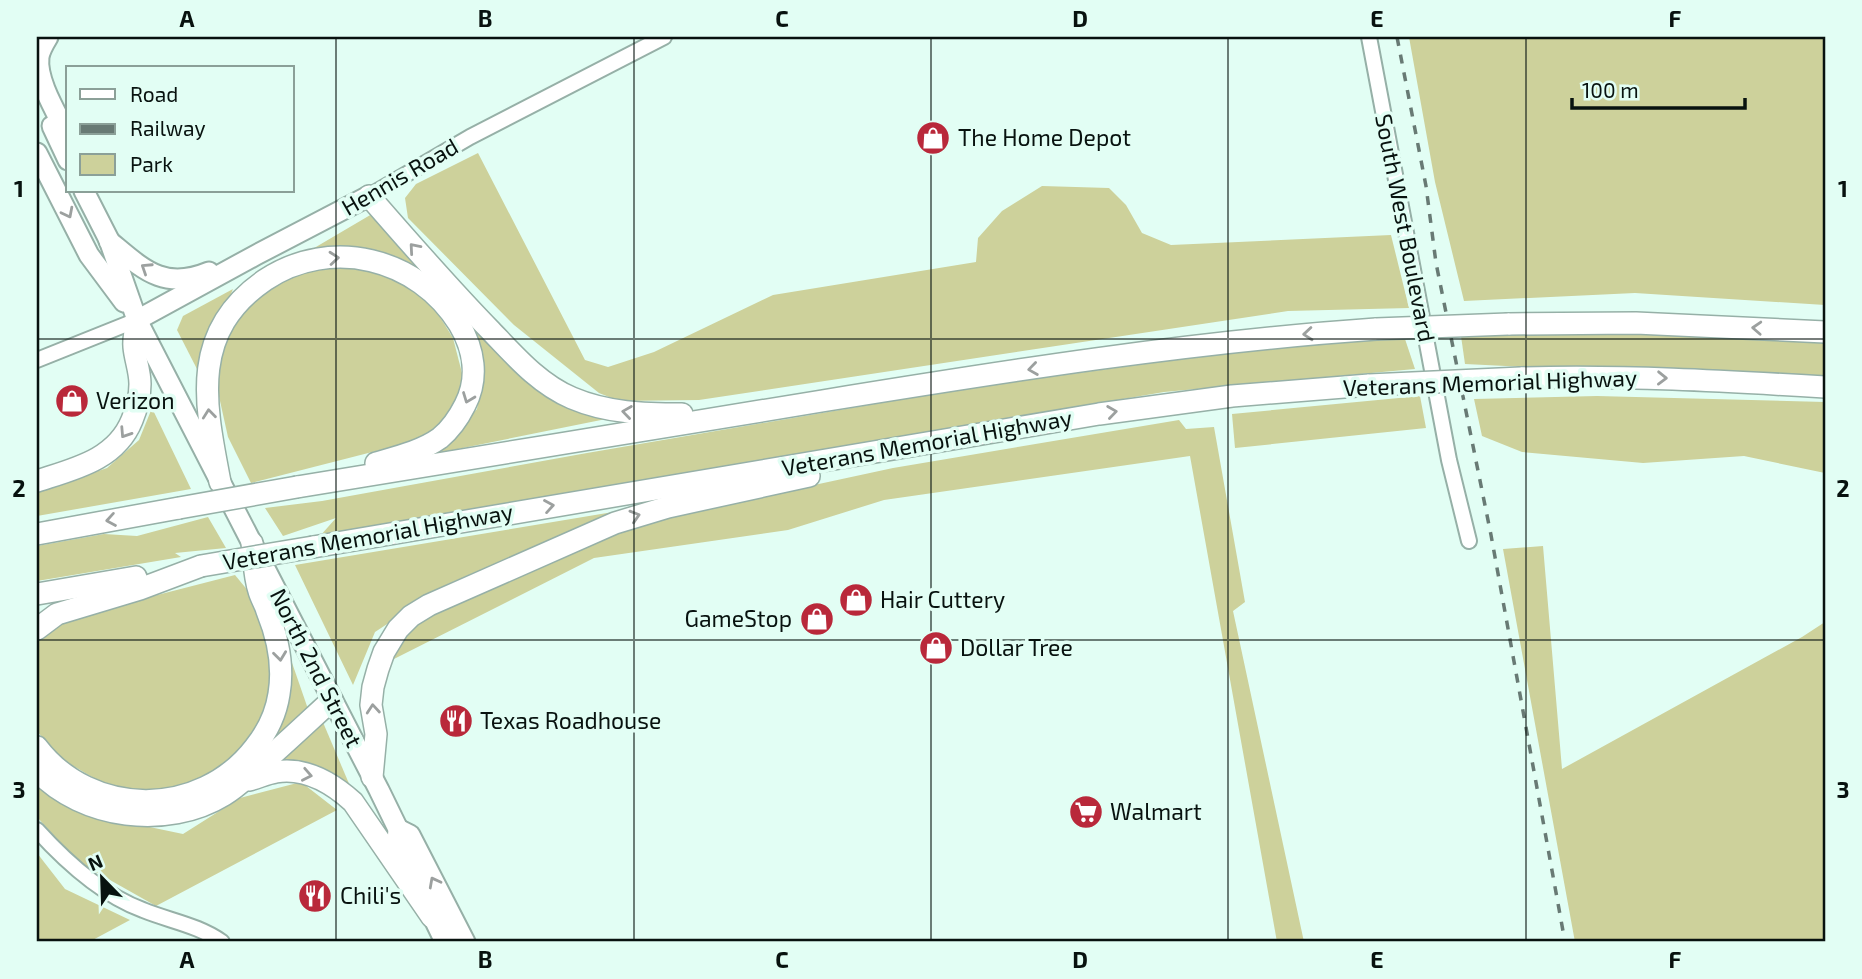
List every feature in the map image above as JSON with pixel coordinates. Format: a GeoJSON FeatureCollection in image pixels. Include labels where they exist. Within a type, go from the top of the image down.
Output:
{"type":"FeatureCollection","features":[{"type":"Feature","properties":{"kind":"highway"},"geometry":{"type":"LineString","coordinates":[[369,196],[446,285],[546,385],[590,405],[639,414],[687,414],[914,386]]}},
{"type":"Feature","properties":{"kind":"highway"},"geometry":{"type":"LineString","coordinates":[[220,482],[207,392],[209,362],[219,331],[243,299],[256,286],[286,268],[303,262],[337,257],[383,263],[418,279],[444,302],[464,331],[470,345],[474,372],[469,398],[461,412],[448,430],[425,446],[298,487]]}},
{"type":"Feature","properties":{"kind":"highway"},"geometry":{"type":"LineString","coordinates":[[37,481],[102,457],[115,447],[129,428],[140,394],[133,345],[137,320]]}},
{"type":"Feature","properties":{"kind":"highway"},"geometry":{"type":"LineString","coordinates":[[37,534],[298,487],[914,386],[1236,341],[1376,329],[1508,324],[1636,323],[1825,332]]}},
{"type":"Feature","properties":{"kind":"highway","name":"Veterans Memorial Highway"},"geometry":{"type":"LineString","coordinates":[[37,594],[1052,421],[1231,396],[1370,385],[1557,376],[1693,379],[1825,387]]}},
{"type":"Feature","properties":{"kind":"highway"},"geometry":{"type":"LineString","coordinates":[[372,777],[376,734],[371,705],[377,669],[398,629],[411,616],[429,605],[591,532],[643,514],[927,452],[1052,421]]}},
{"type":"Feature","properties":{"kind":"highway"},"geometry":{"type":"LineString","coordinates":[[37,747],[50,763],[80,785],[125,800],[166,800],[187,794],[204,788],[236,768],[256,747],[271,722],[281,686],[278,639],[258,591],[252,543]]}},
{"type":"Feature","properties":{"kind":"highway"},"geometry":{"type":"LineString","coordinates":[[37,629],[57,614],[140,589],[201,566]]}},
{"type":"Feature","properties":{"kind":"highway"},"geometry":{"type":"LineString","coordinates":[[37,771],[57,789],[98,809],[151,816],[196,808],[222,796],[240,783],[332,700]]}},
{"type":"Feature","properties":{"kind":"highway"},"geometry":{"type":"LineString","coordinates":[[240,783],[277,771],[320,777],[338,789],[353,802],[432,917]]}},
{"type":"Feature","properties":{"kind":"main road"},"geometry":{"type":"LineString","coordinates":[[48,37],[39,57],[40,73],[66,132]]}},
{"type":"Feature","properties":{"kind":"main road"},"geometry":{"type":"LineString","coordinates":[[37,96],[66,156]]}},
{"type":"Feature","properties":{"kind":"main road"},"geometry":{"type":"LineString","coordinates":[[37,153],[89,255],[137,320]]}},
{"type":"Feature","properties":{"kind":"main road"},"geometry":{"type":"LineString","coordinates":[[84,192],[108,240],[137,320]]}},
{"type":"Feature","properties":{"kind":"main road","name":"Hennis Road"},"geometry":{"type":"LineString","coordinates":[[137,320],[369,196]]}},
{"type":"Feature","properties":{"kind":"main road"},"geometry":{"type":"LineString","coordinates":[[108,240],[149,272],[167,279],[180,280],[198,276],[237,258],[256,255]]}},
{"type":"Feature","properties":{"kind":"main road","name":"North 2nd Street"},"geometry":{"type":"LineString","coordinates":[[137,320],[398,829],[397,842],[445,942]]}},
{"type":"Feature","properties":{"kind":"main road","name":"North 2nd Street"},"geometry":{"type":"LineString","coordinates":[[398,829],[410,835],[465,942]]}},
{"type":"Feature","properties":{"kind":"street","name":"Hennis Road"},"geometry":{"type":"LineString","coordinates":[[369,196],[470,138],[664,37]]}},
{"type":"Feature","properties":{"kind":"street","name":"South West Boulevard"},"geometry":{"type":"LineString","coordinates":[[1370,37],[1449,460],[1469,541]]}},
{"type":"Feature","properties":{"kind":"street"},"geometry":{"type":"LineString","coordinates":[[37,360],[137,320]]}},
{"type":"Feature","properties":{"kind":"street"},"geometry":{"type":"LineString","coordinates":[[37,830],[55,851],[95,884],[129,904],[185,923],[222,942]]}},
{"type":"Feature","properties":{"kind":"green space"},"geometry":{"type":"Polygon","coordinates":[[[1409,37],[1825,37],[1825,305],[1635,293],[1464,301],[1435,182],[1409,37]]]}},
{"type":"Feature","properties":{"kind":"green space"},"geometry":{"type":"Polygon","coordinates":[[[478,153],[585,360],[608,367],[654,352],[773,295],[976,262],[978,238],[1002,211],[1042,186],[1109,188],[1126,205],[1142,233],[1171,245],[1391,235],[1409,308],[1288,311],[699,400],[619,401],[599,393],[514,325],[408,218],[405,198],[416,184],[478,153]]]}},
{"type":"Feature","properties":{"kind":"green space"},"geometry":{"type":"Polygon","coordinates":[[[372,214],[423,272],[363,247],[304,254],[372,214]]]}},
{"type":"Feature","properties":{"kind":"green space"},"geometry":{"type":"Polygon","coordinates":[[[366,263],[404,277],[432,304],[453,338],[463,377],[456,410],[423,439],[251,483],[228,437],[214,374],[225,339],[251,299],[295,271],[366,263]]]}},
{"type":"Feature","properties":{"kind":"green space"},"geometry":{"type":"Polygon","coordinates":[[[233,289],[198,371],[177,330],[183,316],[233,289]]]}},
{"type":"Feature","properties":{"kind":"green space"},"geometry":{"type":"Polygon","coordinates":[[[468,316],[554,402],[606,419],[433,454],[477,409],[484,367],[468,316]]]}},
{"type":"Feature","properties":{"kind":"green space"},"geometry":{"type":"Polygon","coordinates":[[[1570,329],[1825,342],[1825,381],[1465,364],[1461,336],[1570,329]]]}},
{"type":"Feature","properties":{"kind":"green space"},"geometry":{"type":"Polygon","coordinates":[[[1404,336],[1415,369],[1164,392],[320,536],[336,518],[283,536],[265,508],[322,501],[962,389],[1304,342],[1404,336]]]}},
{"type":"Feature","properties":{"kind":"green space"},"geometry":{"type":"Polygon","coordinates":[[[1420,396],[1426,428],[1235,448],[1232,414],[1420,396]]]}},
{"type":"Feature","properties":{"kind":"green space"},"geometry":{"type":"Polygon","coordinates":[[[1597,396],[1825,402],[1825,473],[1744,456],[1643,463],[1522,452],[1482,436],[1474,399],[1597,396]]]}},
{"type":"Feature","properties":{"kind":"green space"},"geometry":{"type":"Polygon","coordinates":[[[152,408],[191,489],[37,516],[37,492],[107,468],[139,440],[152,408]]]}},
{"type":"Feature","properties":{"kind":"green space"},"geometry":{"type":"Polygon","coordinates":[[[1179,420],[1186,429],[1214,427],[1245,602],[1233,611],[1304,942],[1277,942],[1190,456],[884,500],[788,530],[594,558],[388,662],[415,625],[484,589],[629,527],[702,505],[735,502],[893,468],[1179,420]]]}},
{"type":"Feature","properties":{"kind":"green space"},"geometry":{"type":"Polygon","coordinates":[[[613,512],[448,584],[375,632],[353,685],[295,565],[613,512]]]}},
{"type":"Feature","properties":{"kind":"green space"},"geometry":{"type":"Polygon","coordinates":[[[208,517],[226,548],[175,553],[181,557],[37,581],[37,546],[104,534],[137,536],[208,517]]]}},
{"type":"Feature","properties":{"kind":"green space"},"geometry":{"type":"Polygon","coordinates":[[[1543,546],[1562,769],[1825,622],[1825,942],[1575,942],[1503,549],[1543,546]]]}},
{"type":"Feature","properties":{"kind":"green space"},"geometry":{"type":"Polygon","coordinates":[[[235,575],[249,592],[276,662],[265,712],[239,757],[200,781],[154,795],[104,784],[58,757],[37,731],[38,639],[64,619],[235,575]]]}},
{"type":"Feature","properties":{"kind":"green space"},"geometry":{"type":"Polygon","coordinates":[[[290,657],[308,709],[268,749],[290,657]]]}},
{"type":"Feature","properties":{"kind":"green space"},"geometry":{"type":"Polygon","coordinates":[[[322,720],[350,786],[279,762],[322,720]]]}},
{"type":"Feature","properties":{"kind":"green space"},"geometry":{"type":"Polygon","coordinates":[[[37,779],[78,812],[183,834],[240,798],[301,782],[337,810],[156,906],[78,862],[37,817],[37,779]]]}},
{"type":"Feature","properties":{"kind":"green space"},"geometry":{"type":"Polygon","coordinates":[[[37,853],[65,889],[130,920],[89,942],[37,942],[37,853]]]}},
{"type":"Feature","properties":{"kind":"railway"},"geometry":{"type":"LineString","coordinates":[[1397,37],[1426,186],[1436,263],[1491,535],[1565,942]]}},
{"type":"Feature","properties":{"kind":"place","name":"The Home Depot"},"geometry":{"type":"Point","coordinates":[933,138]}},
{"type":"Feature","properties":{"kind":"place","name":"Verizon"},"geometry":{"type":"Point","coordinates":[72,401]}},
{"type":"Feature","properties":{"kind":"place","name":"Hair Cuttery"},"geometry":{"type":"Point","coordinates":[856,600]}},
{"type":"Feature","properties":{"kind":"place","name":"GameStop"},"geometry":{"type":"Point","coordinates":[817,619]}},
{"type":"Feature","properties":{"kind":"place","name":"Dollar Tree"},"geometry":{"type":"Point","coordinates":[936,648]}},
{"type":"Feature","properties":{"kind":"place","name":"Texas Roadhouse"},"geometry":{"type":"Point","coordinates":[456,721]}},
{"type":"Feature","properties":{"kind":"place","name":"Walmart"},"geometry":{"type":"Point","coordinates":[1086,812]}},
{"type":"Feature","properties":{"kind":"place","name":"Chili's"},"geometry":{"type":"Point","coordinates":[315,896]}}]}
